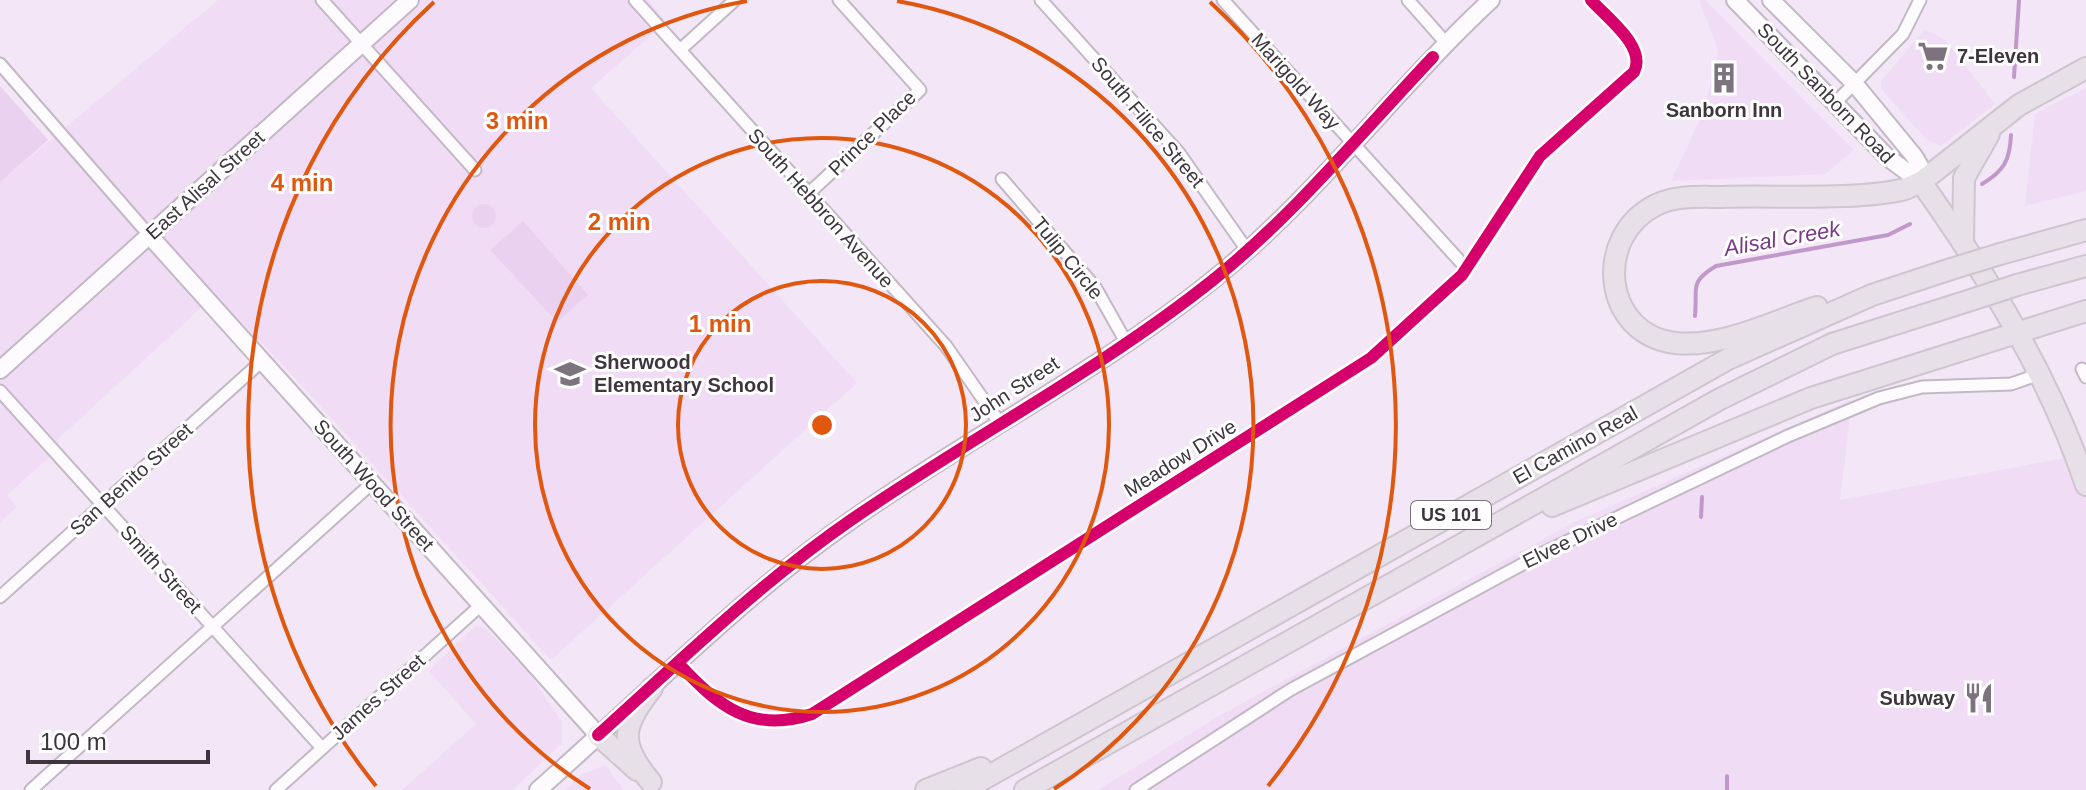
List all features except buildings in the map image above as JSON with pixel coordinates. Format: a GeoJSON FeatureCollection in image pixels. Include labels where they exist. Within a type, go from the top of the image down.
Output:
{"type":"FeatureCollection","features":[{"type":"Feature","properties":{"kind":"highway"},"geometry":{"type":"LineString","coordinates":[[1872,295],[1817,307],[1711,341],[1675,343],[1647,333],[1625,312],[1614,286],[1613,259],[1633,221],[1672,199],[1892,192],[1921,182],[1997,120],[2038,92],[2086,68]]}},
{"type":"Feature","properties":{"kind":"highway"},"geometry":{"type":"LineString","coordinates":[[1963,243],[1964,178],[1997,120]]}},
{"type":"Feature","properties":{"kind":"highway","name":"South Sanborn Road"},"geometry":{"type":"LineString","coordinates":[[1921,182],[1963,243],[2016,331],[2086,485]]}},
{"type":"Feature","properties":{"kind":"highway","name":"El Camino Real"},"geometry":{"type":"LineString","coordinates":[[964,790],[1728,359],[1872,295],[2086,230]]}},
{"type":"Feature","properties":{"kind":"highway","name":"El Camino Real"},"geometry":{"type":"LineString","coordinates":[[1025,790],[1720,399],[1832,344],[2086,266]]}},
{"type":"Feature","properties":{"kind":"highway"},"geometry":{"type":"LineString","coordinates":[[1506,521],[1560,504],[1811,398],[2086,311]]}},
{"type":"Feature","properties":{"kind":"highway"},"geometry":{"type":"LineString","coordinates":[[651,787],[634,757],[626,732],[630,718],[652,688]]}},
{"type":"Feature","properties":{"kind":"highway"},"geometry":{"type":"LineString","coordinates":[[598,735],[651,787]]}},
{"type":"Feature","properties":{"kind":"highway"},"geometry":{"type":"LineString","coordinates":[[926,790],[1048,741]]}},
{"type":"Feature","properties":{"kind":"main road","name":"East Alisal Street"},"geometry":{"type":"LineString","coordinates":[[0,370],[410,0]]}},
{"type":"Feature","properties":{"kind":"main road","name":"John Street"},"geometry":{"type":"LineString","coordinates":[[538,790],[794,563],[848,522],[1126,342],[1247,250],[1354,145],[1446,43],[1491,0]]}},
{"type":"Feature","properties":{"kind":"main road","name":"South Sanborn Road"},"geometry":{"type":"LineString","coordinates":[[1735,0],[1887,157],[1921,182]]}},
{"type":"Feature","properties":{"kind":"main road","name":"South Sanborn Road"},"geometry":{"type":"LineString","coordinates":[[1771,0],[1854,83],[1914,156],[1920,166],[1921,182]]}},
{"type":"Feature","properties":{"kind":"main road","name":"South Wood Street"},"geometry":{"type":"LineString","coordinates":[[149,235],[598,735]]}},
{"type":"Feature","properties":{"kind":"street"},"geometry":{"type":"LineString","coordinates":[[322,0],[475,170]]}},
{"type":"Feature","properties":{"kind":"street","name":"South Hebbron Avenue"},"geometry":{"type":"LineString","coordinates":[[635,0],[955,357],[999,422]]}},
{"type":"Feature","properties":{"kind":"street"},"geometry":{"type":"LineString","coordinates":[[680,50],[735,0]]}},
{"type":"Feature","properties":{"kind":"street","name":"Prince Place"},"geometry":{"type":"LineString","coordinates":[[808,194],[920,90],[839,0]]}},
{"type":"Feature","properties":{"kind":"street","name":"South Filice Street"},"geometry":{"type":"LineString","coordinates":[[1041,0],[1179,153],[1247,250]]}},
{"type":"Feature","properties":{"kind":"street","name":"Marigold Way"},"geometry":{"type":"LineString","coordinates":[[1223,0],[1467,269]]}},
{"type":"Feature","properties":{"kind":"street"},"geometry":{"type":"LineString","coordinates":[[1408,0],[1446,43]]}},
{"type":"Feature","properties":{"kind":"street","name":"Meadow Drive"},"geometry":{"type":"LineString","coordinates":[[679,664],[713,700],[747,717],[793,719],[823,709],[1338,382],[1418,319],[1467,269],[1532,165],[1630,77],[1638,63],[1635,51],[1591,0]]}},
{"type":"Feature","properties":{"kind":"street"},"geometry":{"type":"LineString","coordinates":[[1836,102],[1903,34],[1920,0]]}},
{"type":"Feature","properties":{"kind":"street"},"geometry":{"type":"LineString","coordinates":[[0,64],[149,235]]}},
{"type":"Feature","properties":{"kind":"street","name":"Tulip Circle"},"geometry":{"type":"LineString","coordinates":[[1002,179],[1095,287],[1126,342]]}},
{"type":"Feature","properties":{"kind":"street","name":"San Benito Street"},"geometry":{"type":"LineString","coordinates":[[0,597],[262,361]]}},
{"type":"Feature","properties":{"kind":"street","name":"Elvee Drive"},"geometry":{"type":"LineString","coordinates":[[1136,790],[1290,690],[1543,553],[1759,449],[1879,398],[1922,387],[2011,384],[2037,375]]}},
{"type":"Feature","properties":{"kind":"street","name":"Smith Street"},"geometry":{"type":"LineString","coordinates":[[0,391],[322,748]]}},
{"type":"Feature","properties":{"kind":"street"},"geometry":{"type":"LineString","coordinates":[[31,790],[371,484]]}},
{"type":"Feature","properties":{"kind":"street","name":"James Street"},"geometry":{"type":"LineString","coordinates":[[276,790],[481,605]]}},
{"type":"Feature","properties":{"kind":"shaded area"},"geometry":{"type":"Polygon","coordinates":[[[218,0],[648,0],[666,22],[591,88],[857,383],[551,660],[283,365],[215,295],[59,438],[53,454],[7,495],[17,507],[0,522],[0,182],[218,0]]]}},
{"type":"Feature","properties":{"kind":"shaded area"},"geometry":{"type":"Polygon","coordinates":[[[1699,0],[1705,0],[1854,150],[1825,174],[1671,181],[1704,111],[1718,50],[1699,0]]]}},
{"type":"Feature","properties":{"kind":"shaded area"},"geometry":{"type":"Polygon","coordinates":[[[1925,29],[1946,41],[1995,104],[1941,146],[1927,140],[1881,89],[1881,81],[1925,29]]]}},
{"type":"Feature","properties":{"kind":"shaded area"},"geometry":{"type":"Polygon","coordinates":[[[0,86],[48,140],[0,182],[0,86]]]}},
{"type":"Feature","properties":{"kind":"shaded area"},"geometry":{"type":"Polygon","coordinates":[[[2086,88],[2086,191],[2025,206],[2035,114],[2086,88]]]}},
{"type":"Feature","properties":{"kind":"shaded area"},"geometry":{"type":"Polygon","coordinates":[[[484,204],[493,207],[496,216],[493,225],[484,228],[475,225],[472,216],[475,207],[484,204]]]}},
{"type":"Feature","properties":{"kind":"shaded area"},"geometry":{"type":"Polygon","coordinates":[[[523,221],[588,295],[557,322],[490,250],[523,221]]]}},
{"type":"Feature","properties":{"kind":"shaded area"},"geometry":{"type":"Polygon","coordinates":[[[1852,399],[1840,500],[2086,454],[2086,790],[1098,790],[1219,716],[1573,523],[1852,399]]]}},
{"type":"Feature","properties":{"kind":"shaded area"},"geometry":{"type":"Polygon","coordinates":[[[475,626],[485,628],[529,673],[562,722],[562,743],[513,790],[402,790],[476,724],[429,671],[475,626]]]}},
{"type":"Feature","properties":{"kind":"shaded area"},"geometry":{"type":"Polygon","coordinates":[[[605,765],[624,790],[565,790],[583,774],[605,765]]]}},
{"type":"Feature","properties":{"kind":"waterway","name":"Alisal Creek"},"geometry":{"type":"LineString","coordinates":[[2014,77],[2019,0]]}},
{"type":"Feature","properties":{"kind":"waterway","name":"Alisal Creek"},"geometry":{"type":"LineString","coordinates":[[1982,184],[2004,164],[2011,135]]}},
{"type":"Feature","properties":{"kind":"waterway","name":"Alisal Creek"},"geometry":{"type":"LineString","coordinates":[[1695,316],[1698,282],[1716,266],[1888,235],[1910,224]]}},
{"type":"Feature","properties":{"kind":"waterway","name":"Alisal Creek"},"geometry":{"type":"LineString","coordinates":[[1701,517],[1702,497]]}},
{"type":"Feature","properties":{"kind":"waterway","name":"Alisal Creek"},"geometry":{"type":"LineString","coordinates":[[1727,776],[1727,790]]}},
{"type":"Feature","properties":{"kind":"cycle path"},"geometry":{"type":"LineString","coordinates":[[679,664],[722,704],[738,712],[771,721],[812,714],[1371,358],[1462,275],[1540,156],[1634,72],[1637,62],[1630,43],[1591,0]]}},
{"type":"Feature","properties":{"kind":"cycle path"},"geometry":{"type":"LineString","coordinates":[[598,735],[721,623],[818,544],[896,490],[1126,344],[1213,280],[1300,200],[1433,57]]}},
{"type":"Feature","properties":{"kind":"place","name":"7-Eleven"},"geometry":{"type":"Point","coordinates":[1933,56]}},
{"type":"Feature","properties":{"kind":"place","name":"Sanborn Inn"},"geometry":{"type":"Point","coordinates":[1724,78]}},
{"type":"Feature","properties":{"kind":"place","name":"Sherwood Elementary School"},"geometry":{"type":"Point","coordinates":[570,374]}},
{"type":"Feature","properties":{"kind":"place","name":"Subway"},"geometry":{"type":"Point","coordinates":[1979,698]}}]}
